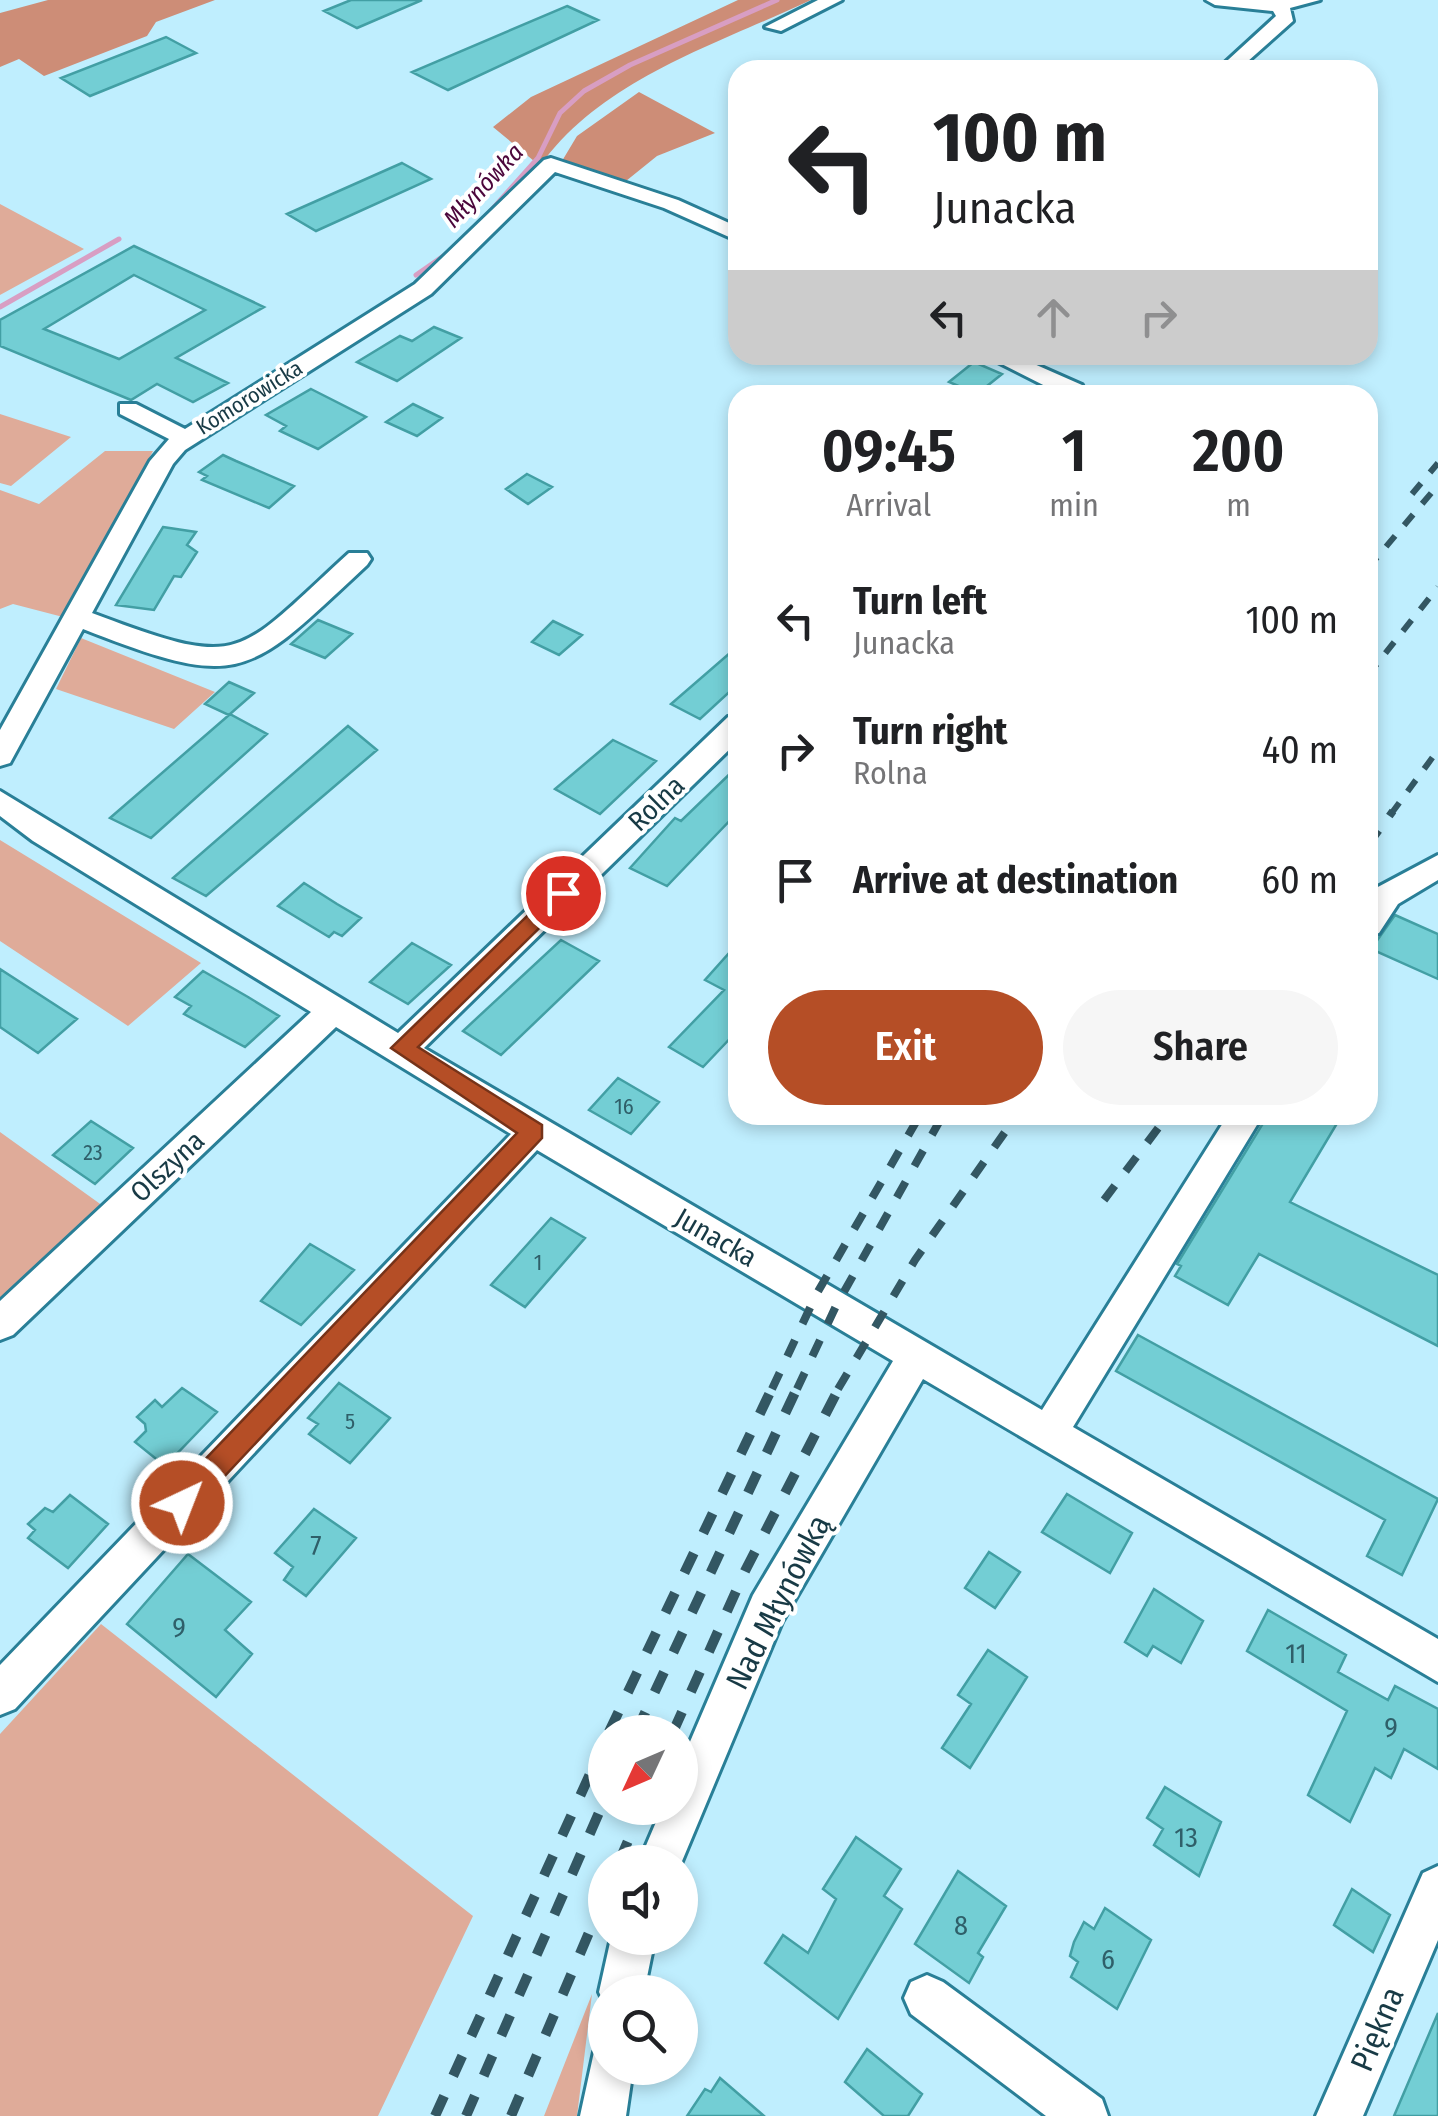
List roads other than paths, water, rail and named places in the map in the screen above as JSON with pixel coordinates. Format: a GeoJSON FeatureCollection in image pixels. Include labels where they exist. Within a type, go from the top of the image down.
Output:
{"type":"FeatureCollection","features":[{"type":"Feature","properties":{"kind":"street"},"geometry":{"type":"LineString","coordinates":[[774,26],[832,0]]}},
{"type":"Feature","properties":{"kind":"street"},"geometry":{"type":"LineString","coordinates":[[1214,0],[1280,6],[1311,0]]}},
{"type":"Feature","properties":{"kind":"street"},"geometry":{"type":"LineString","coordinates":[[1237,60],[1286,17],[1280,6]]}},
{"type":"Feature","properties":{"kind":"street","name":"Komorowicka"},"geometry":{"type":"LineString","coordinates":[[0,756],[162,461],[184,438],[423,290],[552,164],[671,204],[728,230]]}},
{"type":"Feature","properties":{"kind":"street"},"geometry":{"type":"LineString","coordinates":[[1019,365],[1064,385]]}},
{"type":"Feature","properties":{"kind":"street"},"geometry":{"type":"LineString","coordinates":[[107,433],[132,411],[184,438]]}},
{"type":"Feature","properties":{"kind":"street"},"geometry":{"type":"LineString","coordinates":[[76,617],[184,654],[218,659],[240,656],[260,645],[358,559]]}},
{"type":"Feature","properties":{"kind":"street","name":"Rolna"},"geometry":{"type":"LineString","coordinates":[[402,1048],[728,734]]}},
{"type":"Feature","properties":{"kind":"street","name":"Junacka"},"geometry":{"type":"LineString","coordinates":[[0,801],[43,834],[534,1131],[918,1353],[1438,1662]]}},
{"type":"Feature","properties":{"kind":"street"},"geometry":{"type":"LineString","coordinates":[[1378,910],[1387,896],[1438,866]]}},
{"type":"Feature","properties":{"kind":"street","name":"Olszyna"},"geometry":{"type":"LineString","coordinates":[[0,1324],[335,1009]]}},
{"type":"Feature","properties":{"kind":"street"},"geometry":{"type":"LineString","coordinates":[[1050,1431],[1240,1125]]}},
{"type":"Feature","properties":{"kind":"street"},"geometry":{"type":"LineString","coordinates":[[0,1695],[534,1131]]}},
{"type":"Feature","properties":{"kind":"street","name":"Nad Młynówką"},"geometry":{"type":"LineString","coordinates":[[667,1845],[768,1609],[918,1353]]}},
{"type":"Feature","properties":{"kind":"street","name":"Piękna"},"geometry":{"type":"LineString","coordinates":[[1339,2116],[1438,1888]]}},
{"type":"Feature","properties":{"kind":"street"},"geometry":{"type":"LineString","coordinates":[[927,1998],[1085,2116]]}},
{"type":"Feature","properties":{"kind":"street"},"geometry":{"type":"LineString","coordinates":[[603,2116],[608,2085]]}},
{"type":"Feature","properties":{"kind":"waterway","name":"Młynówka"},"geometry":{"type":"LineString","coordinates":[[480,223],[538,158],[560,113],[584,91],[630,65],[777,0]]}},
{"type":"Feature","properties":{"kind":"waterway"},"geometry":{"type":"LineString","coordinates":[[0,307],[119,239]]}},
{"type":"Feature","properties":{"kind":"waterway","name":"Młynówka"},"geometry":{"type":"LineString","coordinates":[[416,275],[455,248]]}},
{"type":"Feature","properties":{"kind":"railway"},"geometry":{"type":"LineString","coordinates":[[1412,494],[1438,463]]}},
{"type":"Feature","properties":{"kind":"railway"},"geometry":{"type":"LineString","coordinates":[[1378,556],[1438,485]]}},
{"type":"Feature","properties":{"kind":"railway"},"geometry":{"type":"LineString","coordinates":[[1378,662],[1438,587]]}},
{"type":"Feature","properties":{"kind":"railway"},"geometry":{"type":"LineString","coordinates":[[1391,814],[1438,750]]}},
{"type":"Feature","properties":{"kind":"railway"},"geometry":{"type":"LineString","coordinates":[[1378,831],[1393,811]]}},
{"type":"Feature","properties":{"kind":"railway"},"geometry":{"type":"LineString","coordinates":[[772,1389],[816,1295],[914,1125]]}},
{"type":"Feature","properties":{"kind":"railway"},"geometry":{"type":"LineString","coordinates":[[797,1389],[836,1306],[937,1125]]}},
{"type":"Feature","properties":{"kind":"railway"},"geometry":{"type":"LineString","coordinates":[[838,1389],[915,1260],[1010,1125]]}},
{"type":"Feature","properties":{"kind":"railway"},"geometry":{"type":"LineString","coordinates":[[1104,1200],[1160,1125]]}},
{"type":"Feature","properties":{"kind":"railway"},"geometry":{"type":"LineString","coordinates":[[617,1715],[773,1386]]}},
{"type":"Feature","properties":{"kind":"railway"},"geometry":{"type":"LineString","coordinates":[[644,1715],[798,1386]]}},
{"type":"Feature","properties":{"kind":"railway"},"geometry":{"type":"LineString","coordinates":[[681,1715],[745,1571],[840,1386]]}},
{"type":"Feature","properties":{"kind":"railway"},"geometry":{"type":"LineString","coordinates":[[435,2116],[588,1778]]}},
{"type":"Feature","properties":{"kind":"railway"},"geometry":{"type":"LineString","coordinates":[[466,2116],[594,1825]]}},
{"type":"Feature","properties":{"kind":"railway"},"geometry":{"type":"LineString","coordinates":[[626,1845],[635,1825]]}},
{"type":"Feature","properties":{"kind":"railway"},"geometry":{"type":"LineString","coordinates":[[511,2116],[588,1935]]}}]}
